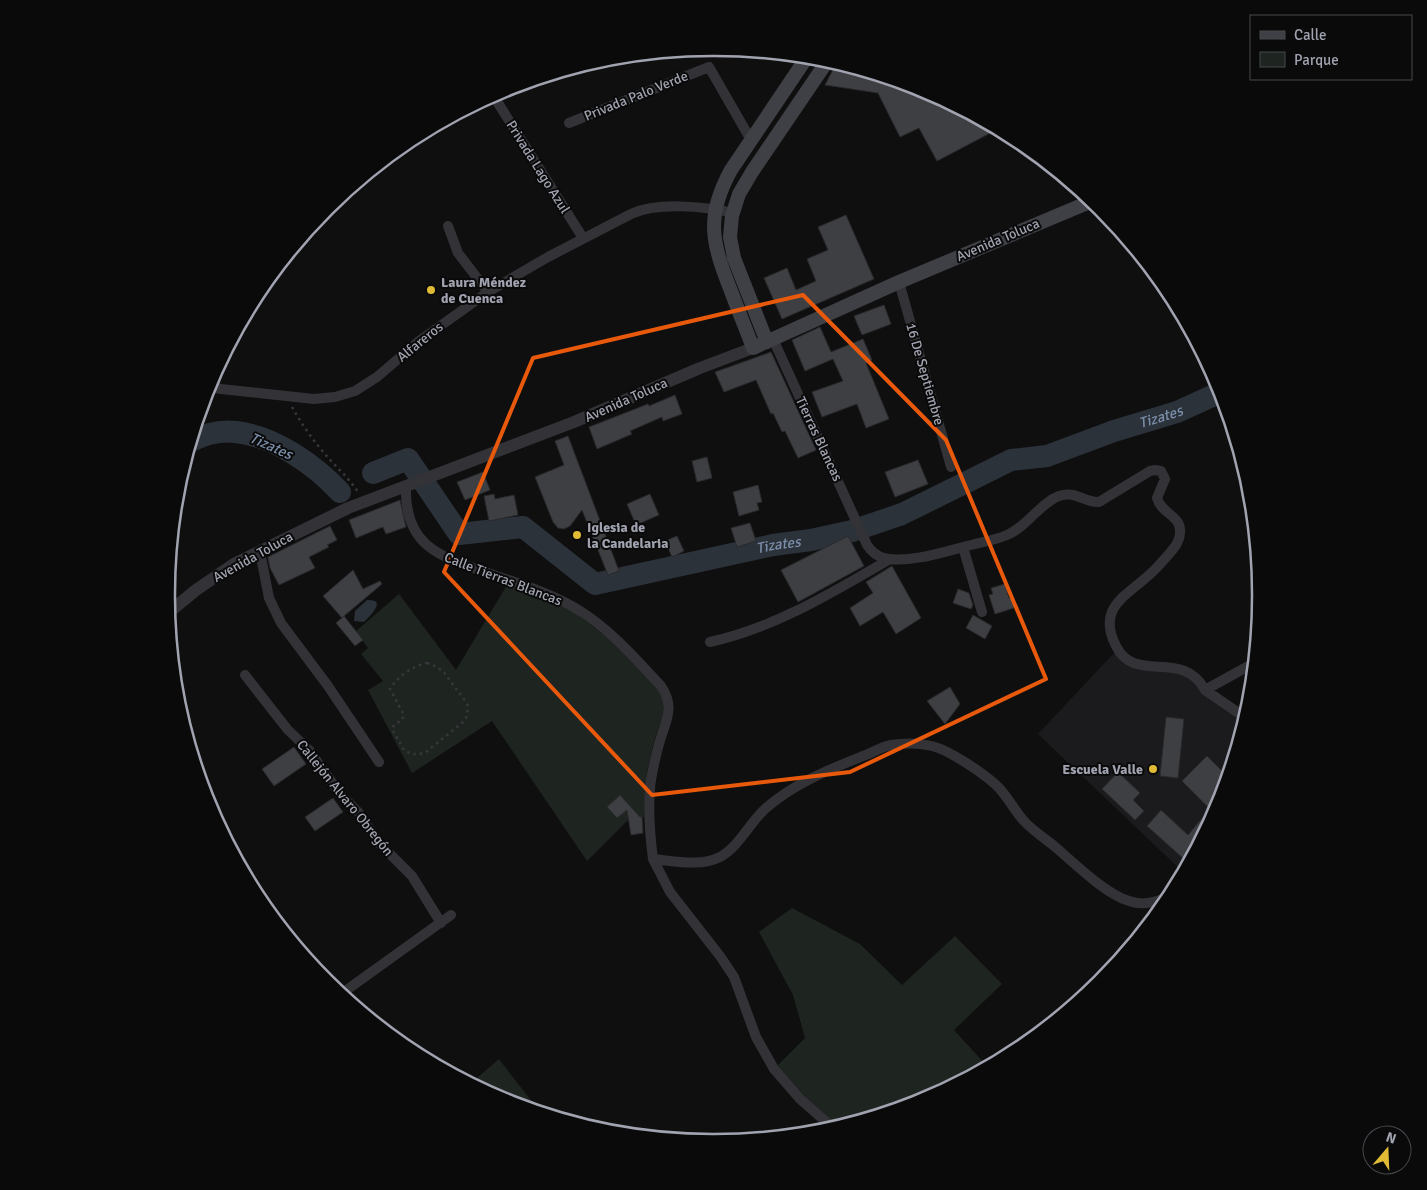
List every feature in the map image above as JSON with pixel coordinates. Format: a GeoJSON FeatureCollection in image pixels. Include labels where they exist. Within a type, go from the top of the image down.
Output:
{"type":"FeatureCollection","features":[{"type":"Feature","properties":{"kind":"main road"},"geometry":{"type":"LineString","coordinates":[[753,348],[718,259],[714,234],[716,209],[725,182],[802,64]]}},
{"type":"Feature","properties":{"kind":"main road"},"geometry":{"type":"LineString","coordinates":[[770,340],[734,258],[730,237],[733,213],[739,194],[752,172],[823,68]]}},
{"type":"Feature","properties":{"kind":"main road","name":"Avenida Toluca"},"geometry":{"type":"LineString","coordinates":[[753,348],[899,282],[1083,204]]}},
{"type":"Feature","properties":{"kind":"street","name":"Privada Palo Verde"},"geometry":{"type":"LineString","coordinates":[[569,123],[709,67],[751,140]]}},
{"type":"Feature","properties":{"kind":"street","name":"Privada Lago Azul"},"geometry":{"type":"LineString","coordinates":[[497,102],[583,238]]}},
{"type":"Feature","properties":{"kind":"street","name":"Alfareros"},"geometry":{"type":"LineString","coordinates":[[216,388],[314,398],[330,398],[345,394],[365,386],[419,341],[488,292],[583,238],[630,214],[660,206],[716,209],[733,213]]}},
{"type":"Feature","properties":{"kind":"street"},"geometry":{"type":"LineString","coordinates":[[448,226],[458,253],[488,292]]}},
{"type":"Feature","properties":{"kind":"street","name":"16 De Septiembre"},"geometry":{"type":"LineString","coordinates":[[899,282],[951,466]]}},
{"type":"Feature","properties":{"kind":"street","name":"Tierras Blancas"},"geometry":{"type":"LineString","coordinates":[[770,340],[870,550],[890,559]]}},
{"type":"Feature","properties":{"kind":"street","name":"Avenida Toluca"},"geometry":{"type":"LineString","coordinates":[[175,607],[234,564],[348,508],[574,422],[700,368],[753,348]]}},
{"type":"Feature","properties":{"kind":"street"},"geometry":{"type":"LineString","coordinates":[[710,642],[729,638],[769,624],[830,593],[890,559],[907,559],[1007,535],[1025,525],[1049,502],[1059,496],[1073,494],[1089,501],[1099,502],[1150,471],[1155,470],[1161,471],[1165,476],[1165,482],[1157,498],[1161,508],[1174,517],[1180,525],[1178,541],[1157,568],[1119,599],[1110,616],[1110,629],[1115,644],[1120,653],[1138,665],[1186,670],[1197,678],[1206,690],[1239,713]]}},
{"type":"Feature","properties":{"kind":"street","name":"Calle Tierras Blancas"},"geometry":{"type":"LineString","coordinates":[[406,486],[409,517],[419,535],[433,550],[451,560],[535,590],[577,609],[620,642],[666,692],[669,708],[668,716],[655,758],[650,790],[649,818],[654,858],[670,892],[734,977],[756,1037],[774,1069],[800,1099],[826,1121]]}},
{"type":"Feature","properties":{"kind":"street"},"geometry":{"type":"LineString","coordinates":[[963,547],[982,612]]}},
{"type":"Feature","properties":{"kind":"street"},"geometry":{"type":"LineString","coordinates":[[260,552],[269,598],[281,623],[328,686],[379,762]]}},
{"type":"Feature","properties":{"kind":"street"},"geometry":{"type":"LineString","coordinates":[[1206,690],[1248,667]]}},
{"type":"Feature","properties":{"kind":"street","name":"Callejón Alvaro Obregón"},"geometry":{"type":"LineString","coordinates":[[245,675],[288,730],[308,750],[340,794],[359,813],[379,844],[412,876],[441,923]]}},
{"type":"Feature","properties":{"kind":"street"},"geometry":{"type":"LineString","coordinates":[[654,858],[696,863],[720,857],[733,848],[757,816],[789,790],[816,775],[888,746],[906,743],[933,746],[968,764],[997,786],[1024,822],[1097,882],[1121,898],[1136,903],[1156,901]]}},
{"type":"Feature","properties":{"kind":"street"},"geometry":{"type":"LineString","coordinates":[[347,990],[451,915]]}},
{"type":"Feature","properties":{"kind":"path"},"geometry":{"type":"LineString","coordinates":[[291,396],[291,406],[301,423],[324,453],[350,480]]}},
{"type":"Feature","properties":{"kind":"path"},"geometry":{"type":"LineString","coordinates":[[421,664],[438,667],[466,702],[468,711],[462,723],[426,752],[415,754],[404,750],[392,729],[394,725],[402,720],[404,715],[390,689],[411,670],[421,664]]}},
{"type":"Feature","properties":{"kind":"highlighted area"},"geometry":{"type":"Polygon","coordinates":[[[803,295],[946,440],[1046,679],[850,772],[652,795],[444,572],[533,358],[803,295]]]}},
{"type":"Feature","properties":{"kind":"shaded area"},"geometry":{"type":"Polygon","coordinates":[[[367,600],[376,602],[376,608],[364,622],[354,621],[355,611],[367,600]]]}},
{"type":"Feature","properties":{"kind":"shaded area","name":"Escuela Valle"},"geometry":{"type":"Polygon","coordinates":[[[1115,652],[1127,663],[1180,671],[1238,715],[1224,768],[1211,801],[1197,833],[1178,867],[1038,734],[1115,652]]]}},
{"type":"Feature","properties":{"kind":"green space"},"geometry":{"type":"Polygon","coordinates":[[[507,585],[542,597],[574,612],[617,645],[658,688],[663,700],[664,714],[655,738],[647,771],[644,817],[628,820],[587,861],[492,721],[412,773],[368,690],[383,681],[361,654],[368,648],[356,631],[399,594],[456,670],[507,585]]]}},
{"type":"Feature","properties":{"kind":"green space"},"geometry":{"type":"Polygon","coordinates":[[[792,908],[860,944],[902,985],[955,936],[1002,984],[954,1030],[983,1062],[920,1093],[887,1105],[830,1120],[803,1096],[777,1066],[805,1038],[793,995],[759,932],[792,908]]]}},
{"type":"Feature","properties":{"kind":"green space"},"geometry":{"type":"Polygon","coordinates":[[[499,1059],[532,1102],[507,1093],[476,1079],[499,1059]]]}},
{"type":"Feature","properties":{"kind":"building"},"geometry":{"type":"Polygon","coordinates":[[[833,70],[853,75],[920,97],[991,133],[937,161],[919,128],[900,137],[878,93],[825,85],[833,70]]]}},
{"type":"Feature","properties":{"kind":"building"},"geometry":{"type":"Polygon","coordinates":[[[846,215],[874,279],[782,319],[764,278],[787,268],[796,290],[816,281],[807,259],[828,250],[818,227],[846,215]]]}},
{"type":"Feature","properties":{"kind":"building"},"geometry":{"type":"Polygon","coordinates":[[[884,305],[891,324],[862,335],[854,316],[884,305]]]}},
{"type":"Feature","properties":{"kind":"building"},"geometry":{"type":"Polygon","coordinates":[[[820,327],[831,352],[863,339],[872,360],[866,363],[889,419],[866,428],[857,404],[822,417],[812,392],[843,381],[833,359],[805,371],[792,340],[820,327]]]}},
{"type":"Feature","properties":{"kind":"building"},"geometry":{"type":"Polygon","coordinates":[[[771,352],[816,450],[798,458],[785,431],[782,432],[773,413],[771,414],[756,380],[724,392],[715,372],[771,352]]]}},
{"type":"Feature","properties":{"kind":"building"},"geometry":{"type":"Polygon","coordinates":[[[675,395],[682,414],[663,421],[662,417],[630,431],[632,434],[597,449],[589,427],[675,395]]]}},
{"type":"Feature","properties":{"kind":"building"},"geometry":{"type":"Polygon","coordinates":[[[568,436],[619,571],[608,575],[582,510],[570,526],[564,529],[558,528],[553,522],[535,477],[564,465],[555,441],[568,436]]]}},
{"type":"Feature","properties":{"kind":"building"},"geometry":{"type":"Polygon","coordinates":[[[707,457],[712,478],[697,482],[692,461],[707,457]]]}},
{"type":"Feature","properties":{"kind":"building"},"geometry":{"type":"Polygon","coordinates":[[[918,460],[928,484],[895,497],[885,472],[918,460]]]}},
{"type":"Feature","properties":{"kind":"building"},"geometry":{"type":"Polygon","coordinates":[[[483,472],[490,490],[465,500],[457,482],[483,472]]]}},
{"type":"Feature","properties":{"kind":"building"},"geometry":{"type":"Polygon","coordinates":[[[758,485],[762,502],[757,503],[759,510],[739,516],[733,492],[758,485]]]}},
{"type":"Feature","properties":{"kind":"building"},"geometry":{"type":"Polygon","coordinates":[[[494,494],[495,499],[514,495],[518,515],[489,521],[484,496],[494,494]]]}},
{"type":"Feature","properties":{"kind":"building"},"geometry":{"type":"Polygon","coordinates":[[[650,494],[659,515],[636,525],[627,504],[650,494]]]}},
{"type":"Feature","properties":{"kind":"building"},"geometry":{"type":"Polygon","coordinates":[[[400,500],[406,527],[386,534],[383,527],[356,538],[349,520],[400,500]]]}},
{"type":"Feature","properties":{"kind":"building"},"geometry":{"type":"Polygon","coordinates":[[[750,523],[756,541],[737,547],[731,528],[750,523]]]}},
{"type":"Feature","properties":{"kind":"building"},"geometry":{"type":"Polygon","coordinates":[[[330,526],[337,540],[327,545],[329,547],[309,557],[315,568],[279,585],[270,568],[268,557],[330,526]]]}},
{"type":"Feature","properties":{"kind":"building"},"geometry":{"type":"Polygon","coordinates":[[[677,536],[684,551],[672,557],[665,541],[677,536]]]}},
{"type":"Feature","properties":{"kind":"building"},"geometry":{"type":"Polygon","coordinates":[[[848,536],[864,566],[798,602],[781,570],[848,536]]]}},
{"type":"Feature","properties":{"kind":"building"},"geometry":{"type":"Polygon","coordinates":[[[892,566],[921,618],[896,634],[883,612],[860,626],[850,608],[873,593],[866,582],[892,566]]]}},
{"type":"Feature","properties":{"kind":"building"},"geometry":{"type":"Polygon","coordinates":[[[353,570],[363,589],[380,581],[382,584],[344,616],[363,640],[355,646],[336,623],[342,618],[323,596],[353,570]]]}},
{"type":"Feature","properties":{"kind":"building"},"geometry":{"type":"Polygon","coordinates":[[[1005,584],[1009,598],[1013,597],[1017,607],[995,614],[989,595],[993,594],[991,588],[1005,584]]]}},
{"type":"Feature","properties":{"kind":"building"},"geometry":{"type":"Polygon","coordinates":[[[958,589],[969,593],[973,605],[971,609],[953,603],[958,589]]]}},
{"type":"Feature","properties":{"kind":"building"},"geometry":{"type":"Polygon","coordinates":[[[973,615],[992,626],[985,639],[966,628],[973,615]]]}},
{"type":"Feature","properties":{"kind":"building"},"geometry":{"type":"Polygon","coordinates":[[[950,687],[960,704],[945,724],[927,701],[950,687]]]}},
{"type":"Feature","properties":{"kind":"building"},"geometry":{"type":"Polygon","coordinates":[[[1166,717],[1184,719],[1178,778],[1160,776],[1166,717]]]}},
{"type":"Feature","properties":{"kind":"building"},"geometry":{"type":"Polygon","coordinates":[[[294,747],[306,764],[274,786],[262,769],[294,747]]]}},
{"type":"Feature","properties":{"kind":"building"},"geometry":{"type":"Polygon","coordinates":[[[1207,756],[1223,772],[1208,807],[1182,781],[1207,756]]]}},
{"type":"Feature","properties":{"kind":"building"},"geometry":{"type":"Polygon","coordinates":[[[1118,772],[1140,793],[1133,800],[1144,811],[1135,820],[1102,789],[1118,772]]]}},
{"type":"Feature","properties":{"kind":"building"},"geometry":{"type":"Polygon","coordinates":[[[620,795],[642,817],[643,833],[631,835],[627,810],[617,818],[607,807],[620,795]]]}},
{"type":"Feature","properties":{"kind":"building"},"geometry":{"type":"Polygon","coordinates":[[[333,798],[343,812],[315,831],[305,817],[333,798]]]}},
{"type":"Feature","properties":{"kind":"building"},"geometry":{"type":"Polygon","coordinates":[[[1161,810],[1188,835],[1205,815],[1183,858],[1147,826],[1161,810]]]}},
{"type":"Feature","properties":{"kind":"waterway","name":"Tizates"},"geometry":{"type":"LineString","coordinates":[[373,473],[408,459],[459,534],[523,527],[595,584],[773,545],[811,540],[852,531],[902,514],[1011,460],[1047,456],[1114,431],[1177,412],[1214,395]]}},
{"type":"Feature","properties":{"kind":"waterway","name":"Tizates"},"geometry":{"type":"LineString","coordinates":[[198,438],[218,432],[236,432],[265,439],[306,462],[340,492]]}},
{"type":"Feature","properties":{"kind":"place","name":"Laura Méndez de Cuenca"},"geometry":{"type":"Point","coordinates":[431,290]}},
{"type":"Feature","properties":{"kind":"place","name":"Iglesia de la Candelaria"},"geometry":{"type":"Point","coordinates":[577,535]}},
{"type":"Feature","properties":{"kind":"place","name":"Escuela Valle"},"geometry":{"type":"Point","coordinates":[1153,769]}}]}
